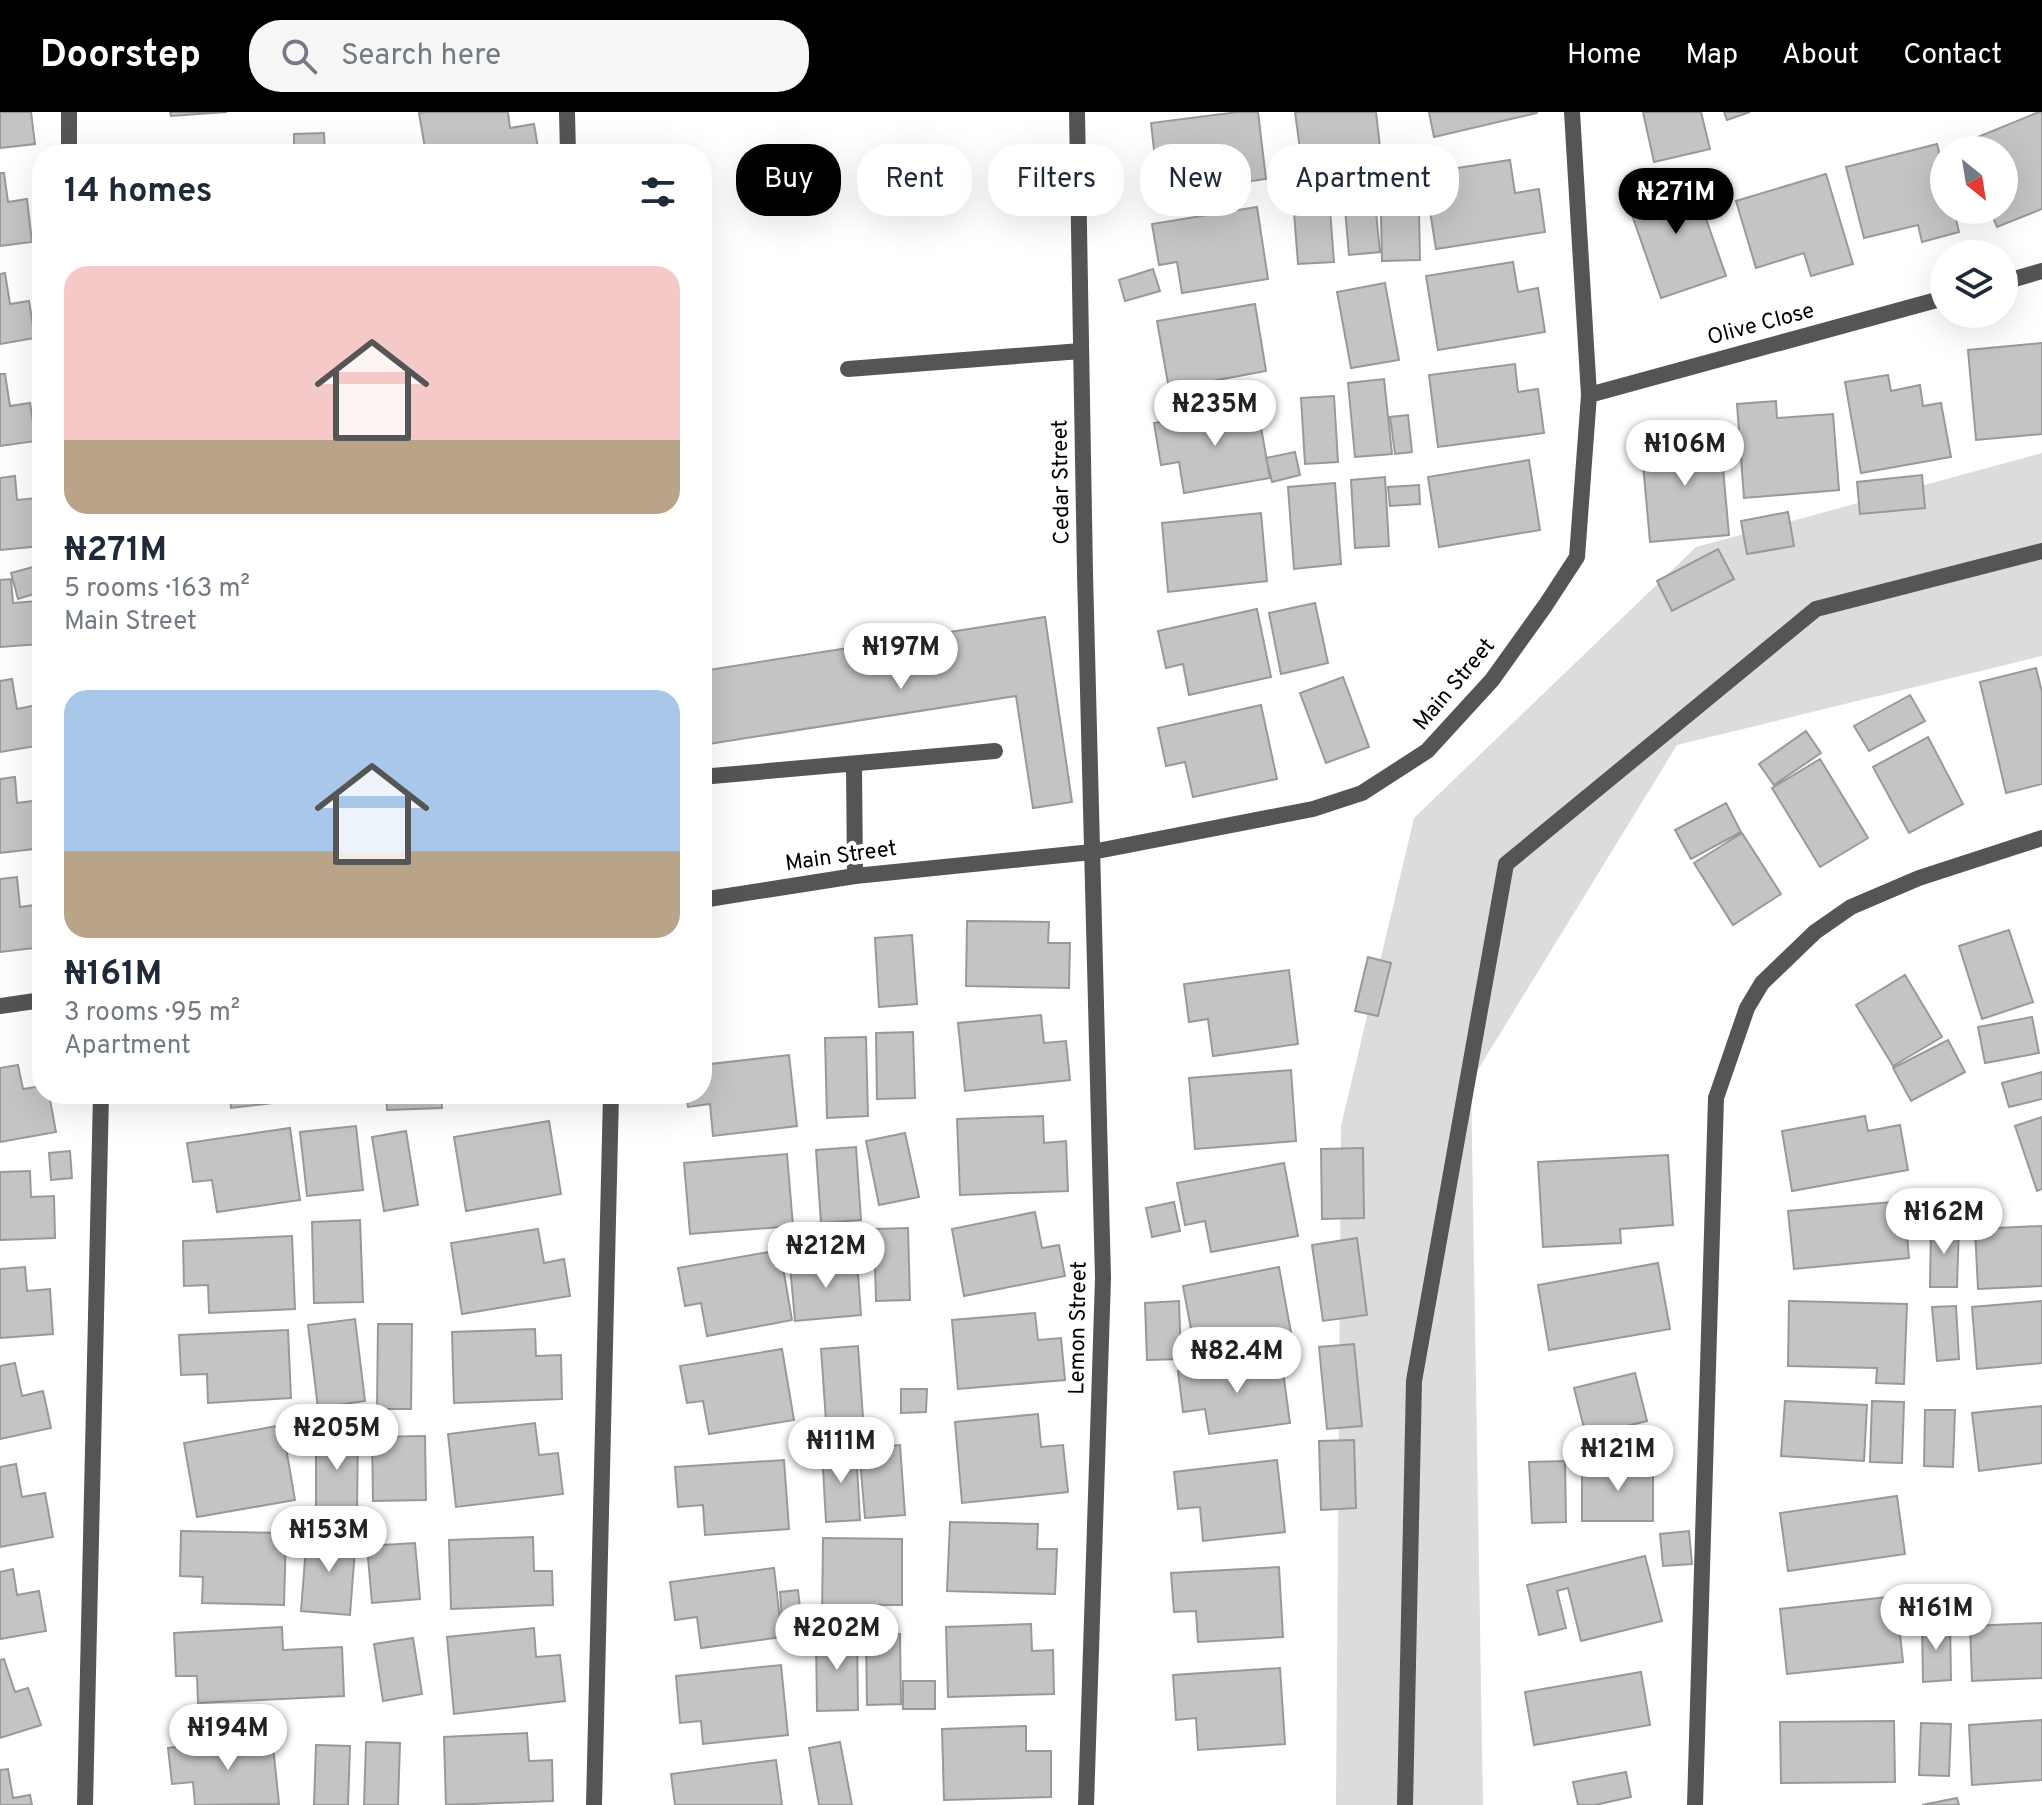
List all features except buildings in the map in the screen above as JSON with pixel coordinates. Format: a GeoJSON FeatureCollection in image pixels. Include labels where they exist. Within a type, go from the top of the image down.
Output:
{"type":"FeatureCollection","features":[{"type":"Feature","properties":{"kind":"street"},"geometry":{"type":"LineString","coordinates":[[69,112],[69,144]]}},
{"type":"Feature","properties":{"kind":"street"},"geometry":{"type":"LineString","coordinates":[[567,112],[568,144]]}},
{"type":"Feature","properties":{"kind":"street","name":"Cedar Street"},"geometry":{"type":"LineString","coordinates":[[1077,112],[1092,852]]}},
{"type":"Feature","properties":{"kind":"street","name":"Main Street"},"geometry":{"type":"LineString","coordinates":[[712,898],[855,876],[1092,852],[1313,809],[1362,793],[1427,751],[1492,680],[1577,557],[1589,395],[1572,112]]}},
{"type":"Feature","properties":{"kind":"street"},"geometry":{"type":"LineString","coordinates":[[2018,278],[2042,271]]}},
{"type":"Feature","properties":{"kind":"street","name":"Olive Close"},"geometry":{"type":"LineString","coordinates":[[1589,395],[1930,302]]}},
{"type":"Feature","properties":{"kind":"street"},"geometry":{"type":"LineString","coordinates":[[848,369],[1081,351]]}},
{"type":"Feature","properties":{"kind":"street"},"geometry":{"type":"LineString","coordinates":[[1405,1805],[1414,1381],[1506,864],[1816,609],[2042,551]]}},
{"type":"Feature","properties":{"kind":"street"},"geometry":{"type":"LineString","coordinates":[[712,776],[995,751]]}},
{"type":"Feature","properties":{"kind":"street"},"geometry":{"type":"LineString","coordinates":[[854,764],[855,876]]}},
{"type":"Feature","properties":{"kind":"street"},"geometry":{"type":"LineString","coordinates":[[1695,1805],[1716,1098],[1737,1031],[1762,983],[1815,932],[1851,907],[1919,878],[2042,838]]}},
{"type":"Feature","properties":{"kind":"street","name":"Lemon Street"},"geometry":{"type":"LineString","coordinates":[[1086,1805],[1103,1278],[1092,852]]}},
{"type":"Feature","properties":{"kind":"street"},"geometry":{"type":"LineString","coordinates":[[0,1006],[32,1001]]}},
{"type":"Feature","properties":{"kind":"street"},"geometry":{"type":"LineString","coordinates":[[85,1805],[101,1104]]}},
{"type":"Feature","properties":{"kind":"street"},"geometry":{"type":"LineString","coordinates":[[594,1805],[611,1104]]}},
{"type":"Feature","properties":{"kind":"shaded area"},"geometry":{"type":"Polygon","coordinates":[[[2042,453],[2042,656],[1677,745],[1471,1081],[1483,1805],[1336,1805],[1341,1126],[1414,818],[1696,547],[2042,453]]]}}]}
